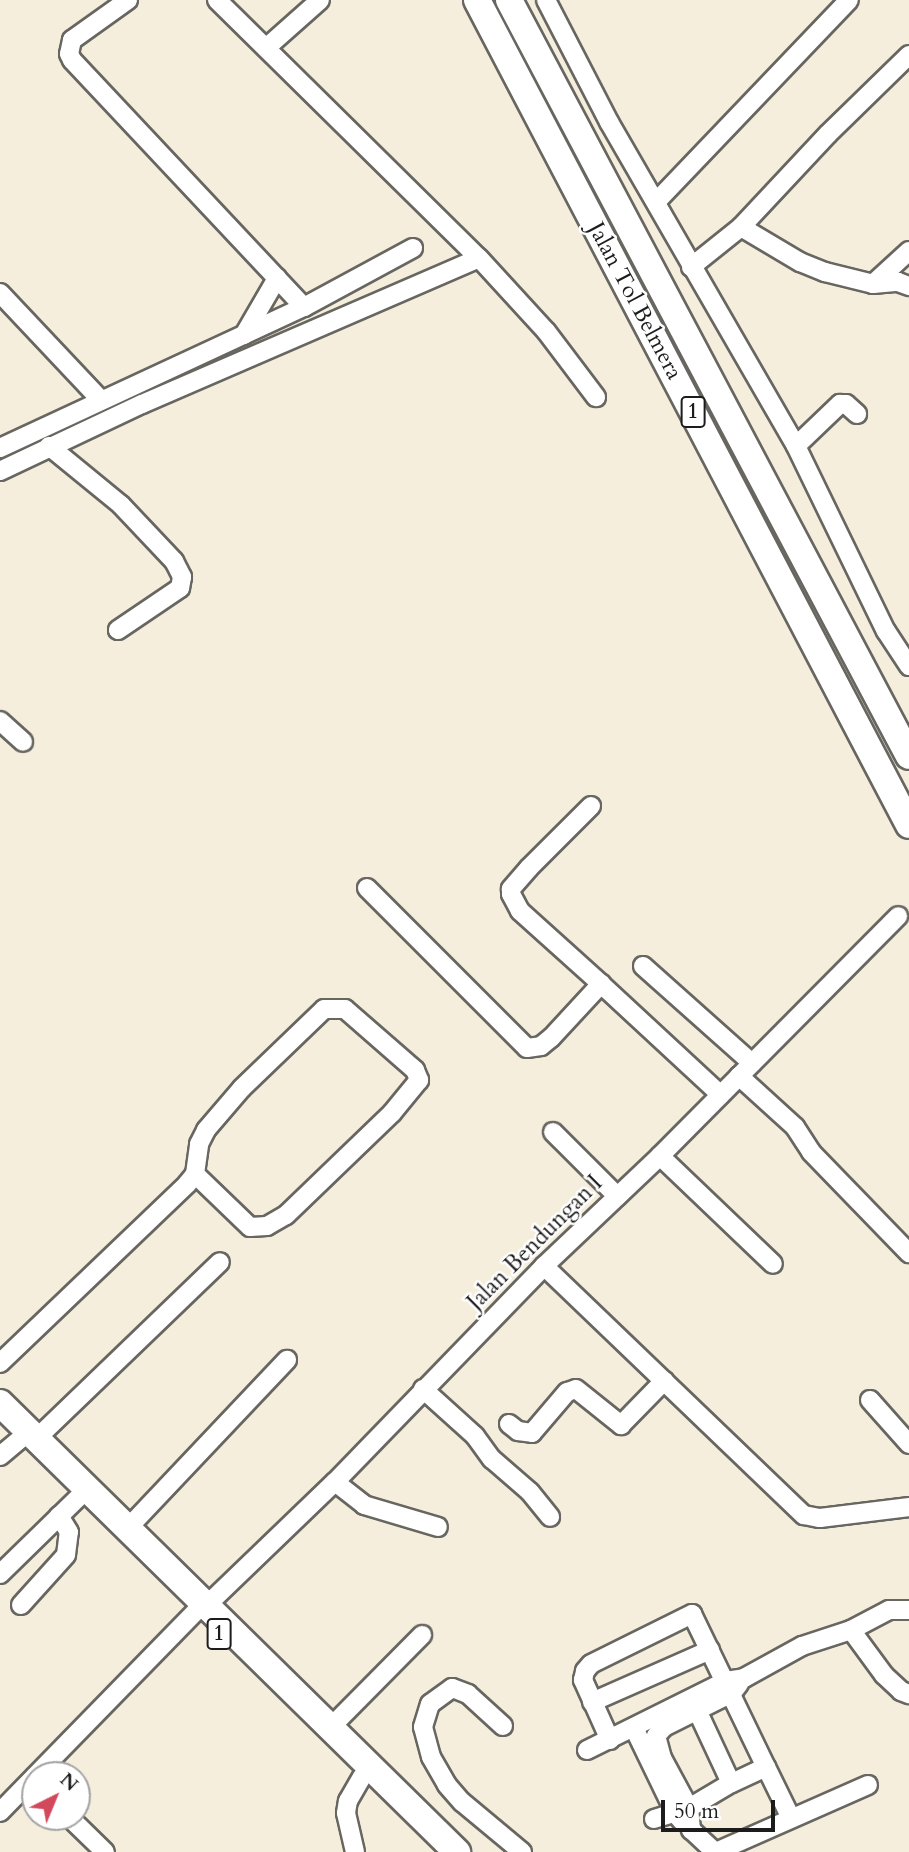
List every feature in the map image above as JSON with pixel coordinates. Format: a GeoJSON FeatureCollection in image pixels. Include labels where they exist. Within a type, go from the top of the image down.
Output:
{"type":"FeatureCollection","features":[{"type":"Feature","properties":{"kind":"highway","name":"Jalan Tol Belmera"},"geometry":{"type":"LineString","coordinates":[[477,0],[909,825]]}},
{"type":"Feature","properties":{"kind":"highway","name":"Jalan Tol Belmera"},"geometry":{"type":"LineString","coordinates":[[509,0],[909,756]]}},
{"type":"Feature","properties":{"kind":"highway","name":"1"},"geometry":{"type":"LineString","coordinates":[[0,1403],[19,1445],[127,1529],[436,1852]]}},
{"type":"Feature","properties":{"kind":"highway","name":"1"},"geometry":{"type":"LineString","coordinates":[[0,1420],[19,1445],[201,1608],[330,1728],[457,1852]]}},
{"type":"Feature","properties":{"kind":"street"},"geometry":{"type":"LineString","coordinates":[[128,0],[72,40],[69,54],[72,60],[304,307]]}},
{"type":"Feature","properties":{"kind":"street"},"geometry":{"type":"LineString","coordinates":[[217,0],[479,258],[546,331],[596,397]]}},
{"type":"Feature","properties":{"kind":"street"},"geometry":{"type":"LineString","coordinates":[[266,48],[320,0]]}},
{"type":"Feature","properties":{"kind":"street"},"geometry":{"type":"LineString","coordinates":[[546,0],[691,267],[796,446],[886,631],[909,666]]}},
{"type":"Feature","properties":{"kind":"street"},"geometry":{"type":"LineString","coordinates":[[656,202],[849,0]]}},
{"type":"Feature","properties":{"kind":"street"},"geometry":{"type":"LineString","coordinates":[[691,267],[741,227],[828,134],[909,55]]}},
{"type":"Feature","properties":{"kind":"street"},"geometry":{"type":"LineString","coordinates":[[741,227],[800,262],[825,272],[873,284],[898,282],[909,286]]}},
{"type":"Feature","properties":{"kind":"street"},"geometry":{"type":"LineString","coordinates":[[0,448],[304,307],[413,248]]}},
{"type":"Feature","properties":{"kind":"street"},"geometry":{"type":"LineString","coordinates":[[873,284],[909,251]]}},
{"type":"Feature","properties":{"kind":"street"},"geometry":{"type":"LineString","coordinates":[[0,471],[49,446],[479,258]]}},
{"type":"Feature","properties":{"kind":"street"},"geometry":{"type":"LineString","coordinates":[[244,335],[277,278]]}},
{"type":"Feature","properties":{"kind":"street"},"geometry":{"type":"LineString","coordinates":[[0,293],[100,400]]}},
{"type":"Feature","properties":{"kind":"street"},"geometry":{"type":"LineString","coordinates":[[796,446],[839,404],[846,404],[857,414]]}},
{"type":"Feature","properties":{"kind":"street"},"geometry":{"type":"LineString","coordinates":[[49,446],[121,505],[174,561],[182,577],[180,588],[118,630]]}},
{"type":"Feature","properties":{"kind":"street"},"geometry":{"type":"LineString","coordinates":[[0,722],[23,742]]}},
{"type":"Feature","properties":{"kind":"street"},"geometry":{"type":"LineString","coordinates":[[591,806],[523,874],[511,888],[511,894],[520,911],[721,1095]]}},
{"type":"Feature","properties":{"kind":"street"},"geometry":{"type":"LineString","coordinates":[[367,888],[527,1048],[541,1046],[551,1038],[601,984]]}},
{"type":"Feature","properties":{"kind":"street","name":"Jalan Bendungan I"},"geometry":{"type":"LineString","coordinates":[[52,1761],[201,1608],[335,1482],[544,1266],[660,1156],[898,916]]}},
{"type":"Feature","properties":{"kind":"street"},"geometry":{"type":"LineString","coordinates":[[643,966],[746,1070],[795,1127],[811,1152],[909,1253]]}},
{"type":"Feature","properties":{"kind":"street"},"geometry":{"type":"LineString","coordinates":[[0,1363],[195,1174],[199,1144],[206,1130],[242,1088],[324,1009],[345,1009],[415,1070],[419,1080],[391,1112],[286,1215],[267,1226],[250,1227],[195,1174]]}},
{"type":"Feature","properties":{"kind":"street"},"geometry":{"type":"LineString","coordinates":[[553,1132],[617,1196]]}},
{"type":"Feature","properties":{"kind":"street"},"geometry":{"type":"LineString","coordinates":[[660,1156],[773,1264]]}},
{"type":"Feature","properties":{"kind":"street"},"geometry":{"type":"LineString","coordinates":[[19,1445],[220,1262]]}},
{"type":"Feature","properties":{"kind":"street"},"geometry":{"type":"LineString","coordinates":[[544,1266],[804,1515],[820,1518],[909,1507]]}},
{"type":"Feature","properties":{"kind":"street"},"geometry":{"type":"LineString","coordinates":[[127,1529],[287,1360]]}},
{"type":"Feature","properties":{"kind":"street"},"geometry":{"type":"LineString","coordinates":[[509,1424],[518,1431],[532,1433],[568,1392],[576,1390],[621,1425],[663,1381]]}},
{"type":"Feature","properties":{"kind":"street"},"geometry":{"type":"LineString","coordinates":[[423,1389],[483,1444],[492,1459],[530,1492],[550,1517]]}},
{"type":"Feature","properties":{"kind":"street"},"geometry":{"type":"LineString","coordinates":[[870,1400],[909,1444]]}},
{"type":"Feature","properties":{"kind":"street"},"geometry":{"type":"LineString","coordinates":[[335,1482],[364,1505],[438,1527]]}},
{"type":"Feature","properties":{"kind":"street"},"geometry":{"type":"LineString","coordinates":[[0,1574],[79,1497]]}},
{"type":"Feature","properties":{"kind":"street"},"geometry":{"type":"LineString","coordinates":[[21,1605],[66,1556],[69,1532],[59,1516]]}},
{"type":"Feature","properties":{"kind":"street"},"geometry":{"type":"LineString","coordinates":[[587,1750],[734,1684],[802,1646],[851,1630],[889,1610],[909,1610]]}},
{"type":"Feature","properties":{"kind":"street"},"geometry":{"type":"LineString","coordinates":[[610,1740],[583,1681],[591,1664],[692,1614],[710,1650],[734,1684],[766,1768],[790,1818]]}},
{"type":"Feature","properties":{"kind":"street"},"geometry":{"type":"LineString","coordinates":[[851,1630],[884,1675],[901,1691],[909,1694]]}},
{"type":"Feature","properties":{"kind":"street"},"geometry":{"type":"LineString","coordinates":[[330,1728],[422,1635]]}},
{"type":"Feature","properties":{"kind":"street"},"geometry":{"type":"LineString","coordinates":[[592,1702],[710,1650]]}},
{"type":"Feature","properties":{"kind":"street"},"geometry":{"type":"LineString","coordinates":[[682,1811],[656,1736],[664,1727],[697,1710],[734,1684]]}},
{"type":"Feature","properties":{"kind":"street"},"geometry":{"type":"LineString","coordinates":[[503,1726],[468,1694],[452,1689],[430,1704],[423,1727],[430,1757],[447,1784],[462,1802],[522,1852]]}},
{"type":"Feature","properties":{"kind":"street"},"geometry":{"type":"LineString","coordinates":[[697,1710],[731,1783]]}},
{"type":"Feature","properties":{"kind":"street"},"geometry":{"type":"LineString","coordinates":[[634,1728],[691,1830],[716,1852],[868,1785]]}},
{"type":"Feature","properties":{"kind":"street"},"geometry":{"type":"LineString","coordinates":[[654,1819],[682,1811],[731,1783],[766,1768]]}},
{"type":"Feature","properties":{"kind":"street"},"geometry":{"type":"LineString","coordinates":[[355,1852],[346,1813],[348,1801],[362,1777]]}},
{"type":"Feature","properties":{"kind":"street","name":"Jalan Bendungan I"},"geometry":{"type":"LineString","coordinates":[[0,1812],[21,1792]]}},
{"type":"Feature","properties":{"kind":"street"},"geometry":{"type":"LineString","coordinates":[[83,1831],[104,1852]]}}]}
